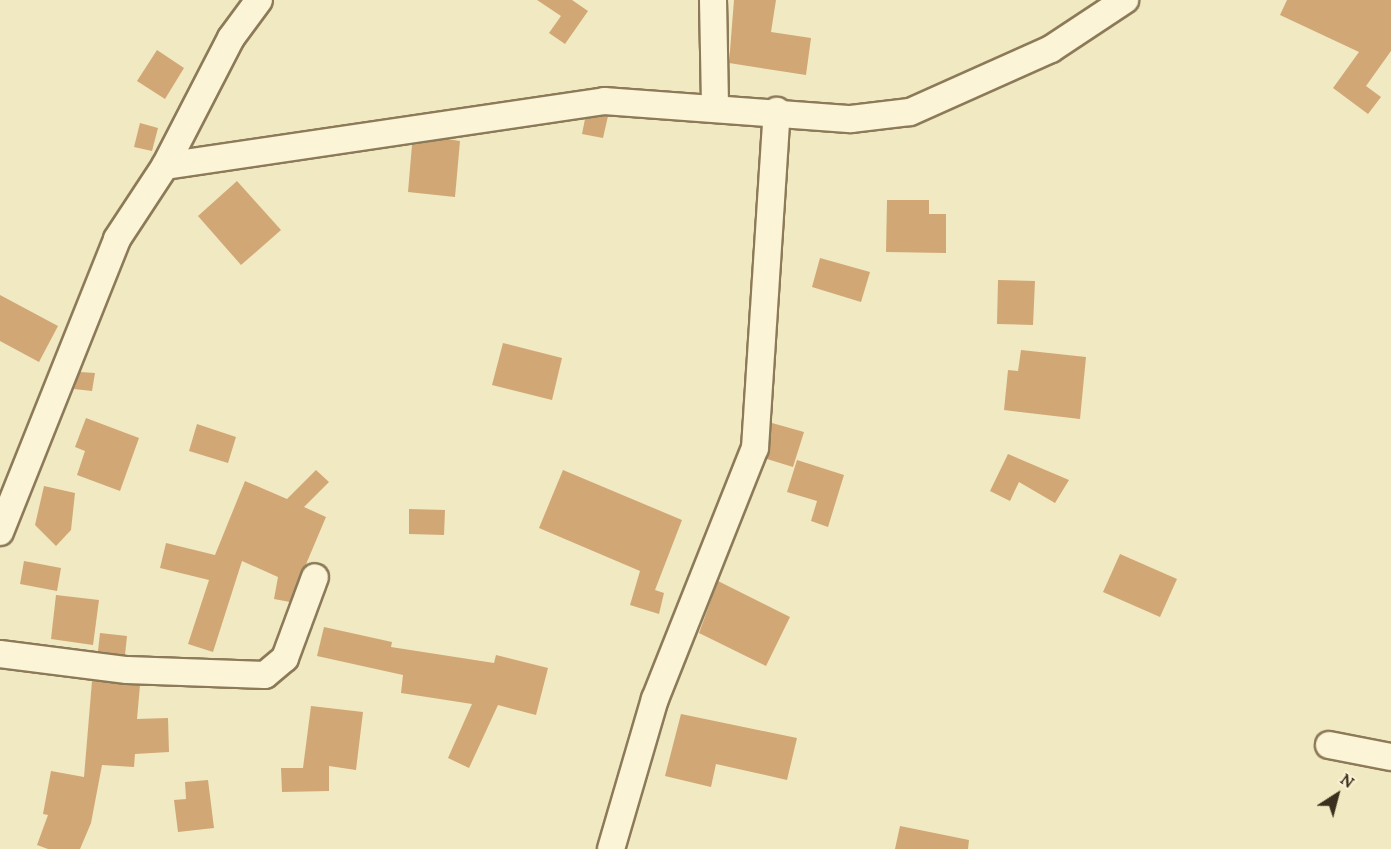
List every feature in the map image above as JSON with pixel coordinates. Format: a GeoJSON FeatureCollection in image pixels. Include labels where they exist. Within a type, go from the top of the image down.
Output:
{"type":"FeatureCollection","features":[{"type":"Feature","properties":{"kind":"street"},"geometry":{"type":"LineString","coordinates":[[0,532],[117,239],[165,166],[231,38],[259,0]]}},
{"type":"Feature","properties":{"kind":"street"},"geometry":{"type":"LineString","coordinates":[[713,0],[715,107]]}},
{"type":"Feature","properties":{"kind":"street"},"geometry":{"type":"LineString","coordinates":[[165,166],[604,100],[777,111],[851,119],[910,112],[1051,49],[1125,0]]}},
{"type":"Feature","properties":{"kind":"street"},"geometry":{"type":"LineString","coordinates":[[611,849],[655,699],[755,448],[777,111]]}},
{"type":"Feature","properties":{"kind":"street"},"geometry":{"type":"LineString","coordinates":[[0,654],[127,670],[265,675],[285,658],[315,577]]}},
{"type":"Feature","properties":{"kind":"street"},"geometry":{"type":"LineString","coordinates":[[1329,745],[1391,757]]}},
{"type":"Feature","properties":{"kind":"building"},"geometry":{"type":"Polygon","coordinates":[[[537,0],[572,0],[588,11],[565,44],[549,33],[561,16],[537,0]]]}},
{"type":"Feature","properties":{"kind":"building"},"geometry":{"type":"Polygon","coordinates":[[[734,0],[776,0],[771,32],[811,38],[806,75],[729,63],[734,0]]]}},
{"type":"Feature","properties":{"kind":"building"},"geometry":{"type":"Polygon","coordinates":[[[1287,0],[1391,0],[1391,51],[1366,86],[1381,97],[1368,114],[1333,88],[1359,52],[1280,15],[1287,0]]]}},
{"type":"Feature","properties":{"kind":"building"},"geometry":{"type":"Polygon","coordinates":[[[157,50],[184,68],[165,99],[137,81],[157,50]]]}},
{"type":"Feature","properties":{"kind":"building"},"geometry":{"type":"Polygon","coordinates":[[[608,116],[603,138],[582,134],[585,119],[608,116]]]}},
{"type":"Feature","properties":{"kind":"building"},"geometry":{"type":"Polygon","coordinates":[[[140,123],[158,128],[152,151],[134,147],[140,123]]]}},
{"type":"Feature","properties":{"kind":"building"},"geometry":{"type":"Polygon","coordinates":[[[447,139],[460,141],[455,197],[408,192],[412,145],[447,139]]]}},
{"type":"Feature","properties":{"kind":"building"},"geometry":{"type":"Polygon","coordinates":[[[237,181],[281,230],[241,265],[198,216],[237,181]]]}},
{"type":"Feature","properties":{"kind":"building"},"geometry":{"type":"Polygon","coordinates":[[[887,200],[929,200],[929,214],[946,214],[946,253],[886,252],[887,200]]]}},
{"type":"Feature","properties":{"kind":"building"},"geometry":{"type":"Polygon","coordinates":[[[820,258],[870,272],[861,302],[812,287],[820,258]]]}},
{"type":"Feature","properties":{"kind":"building"},"geometry":{"type":"Polygon","coordinates":[[[998,280],[1035,281],[1033,325],[997,324],[998,280]]]}},
{"type":"Feature","properties":{"kind":"building"},"geometry":{"type":"Polygon","coordinates":[[[0,295],[58,326],[39,362],[0,341],[0,295]]]}},
{"type":"Feature","properties":{"kind":"building"},"geometry":{"type":"Polygon","coordinates":[[[503,343],[562,358],[552,400],[492,385],[503,343]]]}},
{"type":"Feature","properties":{"kind":"building"},"geometry":{"type":"Polygon","coordinates":[[[1021,350],[1086,357],[1080,419],[1004,410],[1008,370],[1018,371],[1021,350]]]}},
{"type":"Feature","properties":{"kind":"building"},"geometry":{"type":"Polygon","coordinates":[[[80,372],[95,373],[92,391],[74,389],[80,372]]]}},
{"type":"Feature","properties":{"kind":"building"},"geometry":{"type":"Polygon","coordinates":[[[86,418],[139,438],[120,491],[77,475],[85,451],[75,447],[86,418]]]}},
{"type":"Feature","properties":{"kind":"building"},"geometry":{"type":"Polygon","coordinates":[[[772,423],[804,432],[793,467],[767,459],[772,423]]]}},
{"type":"Feature","properties":{"kind":"building"},"geometry":{"type":"Polygon","coordinates":[[[197,424],[236,437],[228,463],[189,451],[197,424]]]}},
{"type":"Feature","properties":{"kind":"building"},"geometry":{"type":"Polygon","coordinates":[[[1008,454],[1069,480],[1055,503],[1019,482],[1010,501],[990,491],[1008,454]]]}},
{"type":"Feature","properties":{"kind":"building"},"geometry":{"type":"Polygon","coordinates":[[[797,460],[844,475],[828,527],[811,521],[817,501],[787,492],[797,460]]]}},
{"type":"Feature","properties":{"kind":"building"},"geometry":{"type":"Polygon","coordinates":[[[316,470],[329,482],[304,507],[326,517],[290,602],[274,599],[278,577],[242,561],[213,652],[188,644],[209,580],[160,568],[166,543],[215,555],[245,481],[287,499],[316,470]]]}},
{"type":"Feature","properties":{"kind":"building"},"geometry":{"type":"Polygon","coordinates":[[[563,470],[682,520],[655,590],[664,593],[659,614],[630,605],[640,571],[539,528],[563,470]]]}},
{"type":"Feature","properties":{"kind":"building"},"geometry":{"type":"Polygon","coordinates":[[[44,486],[75,493],[71,530],[56,546],[35,525],[44,486]]]}},
{"type":"Feature","properties":{"kind":"building"},"geometry":{"type":"Polygon","coordinates":[[[409,509],[445,510],[444,535],[409,534],[409,509]]]}},
{"type":"Feature","properties":{"kind":"building"},"geometry":{"type":"Polygon","coordinates":[[[1120,554],[1177,579],[1160,617],[1103,592],[1120,554]]]}},
{"type":"Feature","properties":{"kind":"building"},"geometry":{"type":"Polygon","coordinates":[[[24,561],[61,568],[57,591],[20,584],[24,561]]]}},
{"type":"Feature","properties":{"kind":"building"},"geometry":{"type":"Polygon","coordinates":[[[718,581],[790,617],[766,666],[699,633],[718,581]]]}},
{"type":"Feature","properties":{"kind":"building"},"geometry":{"type":"Polygon","coordinates":[[[56,595],[99,600],[93,645],[51,639],[56,595]]]}},
{"type":"Feature","properties":{"kind":"building"},"geometry":{"type":"Polygon","coordinates":[[[324,627],[392,642],[391,647],[494,663],[496,655],[548,668],[536,715],[498,705],[469,768],[448,758],[472,704],[401,693],[403,675],[317,656],[324,627]]]}},
{"type":"Feature","properties":{"kind":"building"},"geometry":{"type":"Polygon","coordinates":[[[100,633],[127,636],[125,655],[98,651],[100,633]]]}},
{"type":"Feature","properties":{"kind":"building"},"geometry":{"type":"Polygon","coordinates":[[[92,681],[140,685],[137,719],[168,718],[169,752],[135,754],[134,767],[102,765],[91,823],[80,849],[48,849],[37,845],[48,815],[43,814],[51,771],[84,777],[92,681]]]}},
{"type":"Feature","properties":{"kind":"building"},"geometry":{"type":"Polygon","coordinates":[[[311,706],[363,712],[356,770],[329,766],[329,791],[282,792],[281,768],[303,768],[311,706]]]}},
{"type":"Feature","properties":{"kind":"building"},"geometry":{"type":"Polygon","coordinates":[[[681,714],[797,738],[787,780],[716,764],[711,787],[665,776],[681,714]]]}},
{"type":"Feature","properties":{"kind":"building"},"geometry":{"type":"Polygon","coordinates":[[[208,780],[214,828],[178,832],[174,800],[186,799],[185,782],[208,780]]]}},
{"type":"Feature","properties":{"kind":"building"},"geometry":{"type":"Polygon","coordinates":[[[900,826],[969,840],[968,849],[895,849],[900,826]]]}}]}
